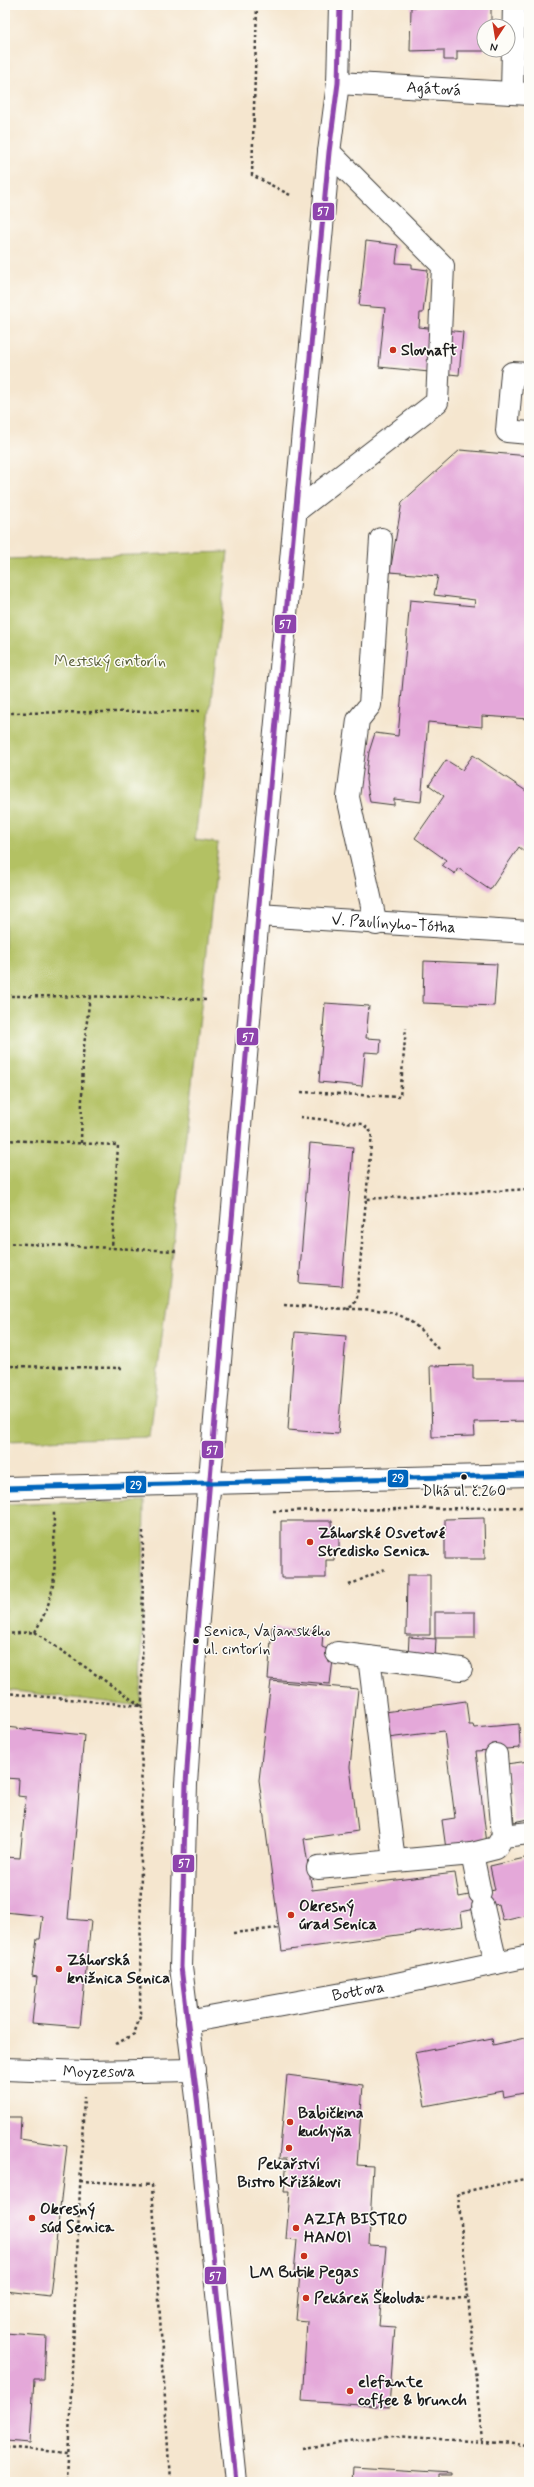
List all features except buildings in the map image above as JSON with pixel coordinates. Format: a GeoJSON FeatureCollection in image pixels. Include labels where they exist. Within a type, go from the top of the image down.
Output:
{"type":"FeatureCollection","features":[{"type":"Feature","properties":{"kind":"main road"},"geometry":{"type":"LineString","coordinates":[[236,2482],[194,2070],[181,1967],[186,1784],[194,1666],[211,1483],[258,915],[329,152],[338,83],[340,5]]}},
{"type":"Feature","properties":{"kind":"main road"},"geometry":{"type":"LineString","coordinates":[[514,5],[521,93]]}},
{"type":"Feature","properties":{"kind":"main road","name":"Agátová"},"geometry":{"type":"LineString","coordinates":[[338,83],[521,93]]}},
{"type":"Feature","properties":{"kind":"main road"},"geometry":{"type":"LineString","coordinates":[[296,511],[437,402],[443,266],[329,152]]}},
{"type":"Feature","properties":{"kind":"main road"},"geometry":{"type":"LineString","coordinates":[[529,374],[512,373],[507,431],[529,433]]}},
{"type":"Feature","properties":{"kind":"main road"},"geometry":{"type":"LineString","coordinates":[[376,924],[348,797],[358,720],[370,705],[381,539]]}},
{"type":"Feature","properties":{"kind":"main road","name":"V. Paulínyho-Tótha"},"geometry":{"type":"LineString","coordinates":[[258,915],[376,924],[529,932]]}},
{"type":"Feature","properties":{"kind":"main road"},"geometry":{"type":"LineString","coordinates":[[5,1488],[529,1475]]}},
{"type":"Feature","properties":{"kind":"main road"},"geometry":{"type":"LineString","coordinates":[[337,1653],[461,1669]]}},
{"type":"Feature","properties":{"kind":"main road"},"geometry":{"type":"LineString","coordinates":[[369,1657],[394,1861]]}},
{"type":"Feature","properties":{"kind":"main road"},"geometry":{"type":"LineString","coordinates":[[318,1868],[472,1854],[496,1848],[503,1836],[496,1755]]}},
{"type":"Feature","properties":{"kind":"main road"},"geometry":{"type":"LineString","coordinates":[[503,1836],[529,1833]]}},
{"type":"Feature","properties":{"kind":"main road"},"geometry":{"type":"LineString","coordinates":[[472,1854],[496,1963]]}},
{"type":"Feature","properties":{"kind":"main road","name":"Bottova"},"geometry":{"type":"LineString","coordinates":[[187,2022],[379,1987],[529,1956]]}},
{"type":"Feature","properties":{"kind":"main road","name":"Moyzesova"},"geometry":{"type":"LineString","coordinates":[[5,2069],[85,2072],[194,2070]]}},
{"type":"Feature","properties":{"kind":"path"},"geometry":{"type":"LineString","coordinates":[[257,5],[252,175],[292,196]]}},
{"type":"Feature","properties":{"kind":"path"},"geometry":{"type":"LineString","coordinates":[[5,713],[203,710]]}},
{"type":"Feature","properties":{"kind":"path"},"geometry":{"type":"LineString","coordinates":[[5,996],[90,996],[207,1000]]}},
{"type":"Feature","properties":{"kind":"path"},"geometry":{"type":"LineString","coordinates":[[81,1143],[83,1054],[90,996]]}},
{"type":"Feature","properties":{"kind":"path"},"geometry":{"type":"LineString","coordinates":[[302,1092],[400,1097],[406,1028]]}},
{"type":"Feature","properties":{"kind":"path"},"geometry":{"type":"LineString","coordinates":[[300,1116],[363,1124],[372,1133],[357,1298],[353,1306],[344,1309]]}},
{"type":"Feature","properties":{"kind":"path"},"geometry":{"type":"LineString","coordinates":[[5,1140],[118,1145],[112,1248]]}},
{"type":"Feature","properties":{"kind":"path"},"geometry":{"type":"LineString","coordinates":[[366,1199],[529,1189]]}},
{"type":"Feature","properties":{"kind":"path"},"geometry":{"type":"LineString","coordinates":[[5,1243],[177,1251]]}},
{"type":"Feature","properties":{"kind":"path"},"geometry":{"type":"LineString","coordinates":[[284,1305],[344,1309],[380,1309],[402,1315],[420,1329],[438,1349]]}},
{"type":"Feature","properties":{"kind":"path"},"geometry":{"type":"LineString","coordinates":[[5,1366],[123,1368]]}},
{"type":"Feature","properties":{"kind":"path"},"geometry":{"type":"LineString","coordinates":[[273,1511],[529,1507]]}},
{"type":"Feature","properties":{"kind":"path"},"geometry":{"type":"LineString","coordinates":[[35,1632],[51,1598],[54,1510]]}},
{"type":"Feature","properties":{"kind":"path"},"geometry":{"type":"LineString","coordinates":[[115,2045],[134,2034],[140,2017],[143,1531]]}},
{"type":"Feature","properties":{"kind":"path"},"geometry":{"type":"LineString","coordinates":[[349,1585],[385,1569]]}},
{"type":"Feature","properties":{"kind":"path"},"geometry":{"type":"LineString","coordinates":[[5,1634],[35,1632],[141,1706]]}},
{"type":"Feature","properties":{"kind":"path"},"geometry":{"type":"LineString","coordinates":[[5,1692],[141,1706]]}},
{"type":"Feature","properties":{"kind":"path"},"geometry":{"type":"LineString","coordinates":[[233,1932],[279,1928]]}},
{"type":"Feature","properties":{"kind":"path"},"geometry":{"type":"LineString","coordinates":[[67,2482],[84,2094]]}},
{"type":"Feature","properties":{"kind":"path"},"geometry":{"type":"LineString","coordinates":[[482,2442],[458,2193],[529,2178]]}},
{"type":"Feature","properties":{"kind":"path"},"geometry":{"type":"LineString","coordinates":[[80,2181],[152,2185],[170,2482]]}},
{"type":"Feature","properties":{"kind":"path"},"geometry":{"type":"LineString","coordinates":[[416,2299],[468,2298]]}},
{"type":"Feature","properties":{"kind":"path"},"geometry":{"type":"LineString","coordinates":[[302,2448],[394,2436],[529,2445]]}},
{"type":"Feature","properties":{"kind":"path"},"geometry":{"type":"LineString","coordinates":[[5,2447],[68,2453]]}},
{"type":"Feature","properties":{"kind":"green space","name":"Mestský cintorín"},"geometry":{"type":"Polygon","coordinates":[[[228,552],[195,840],[218,843],[202,999],[150,1437],[5,1441],[5,559],[228,552]]]}},
{"type":"Feature","properties":{"kind":"green space"},"geometry":{"type":"Polygon","coordinates":[[[54,1502],[144,1502],[141,1706],[5,1690],[5,1504],[54,1502]]]}},
{"type":"Feature","properties":{"kind":"transit line","name":"57"},"geometry":{"type":"LineString","coordinates":[[236,2482],[198,2106],[181,1967],[186,1784],[194,1666],[258,915],[329,152],[338,83],[340,5]]}},
{"type":"Feature","properties":{"kind":"transit line","name":"29"},"geometry":{"type":"LineString","coordinates":[[5,1488],[529,1475]]}},
{"type":"Feature","properties":{"kind":"place","name":"Slovnaft"},"geometry":{"type":"Point","coordinates":[393,350]}},
{"type":"Feature","properties":{"kind":"place","name":"Dlhá ul. č.260"},"geometry":{"type":"Point","coordinates":[464,1477]}},
{"type":"Feature","properties":{"kind":"place","name":"Záhorské Osvetové Stredisko Senica"},"geometry":{"type":"Point","coordinates":[310,1542]}},
{"type":"Feature","properties":{"kind":"place","name":"Senica, Vajanského ul. cintorín"},"geometry":{"type":"Point","coordinates":[196,1641]}},
{"type":"Feature","properties":{"kind":"place","name":"Okresný úrad Senica"},"geometry":{"type":"Point","coordinates":[291,1915]}},
{"type":"Feature","properties":{"kind":"place","name":"Záhorská knižnica Senica"},"geometry":{"type":"Point","coordinates":[59,1969]}},
{"type":"Feature","properties":{"kind":"place","name":"Babičkina kuchyňa"},"geometry":{"type":"Point","coordinates":[290,2122]}},
{"type":"Feature","properties":{"kind":"place","name":"Pekařství Bistro Křižákovi"},"geometry":{"type":"Point","coordinates":[289,2148]}},
{"type":"Feature","properties":{"kind":"place","name":"Okresný súd Senica"},"geometry":{"type":"Point","coordinates":[32,2218]}},
{"type":"Feature","properties":{"kind":"place","name":"AZIA BISTRO HANOI"},"geometry":{"type":"Point","coordinates":[296,2228]}},
{"type":"Feature","properties":{"kind":"place","name":"LM Butik Pegas"},"geometry":{"type":"Point","coordinates":[304,2256]}},
{"type":"Feature","properties":{"kind":"place","name":"Pekáreň Školuda"},"geometry":{"type":"Point","coordinates":[306,2298]}},
{"type":"Feature","properties":{"kind":"place","name":"elefante coffee & brunch"},"geometry":{"type":"Point","coordinates":[350,2391]}}]}
